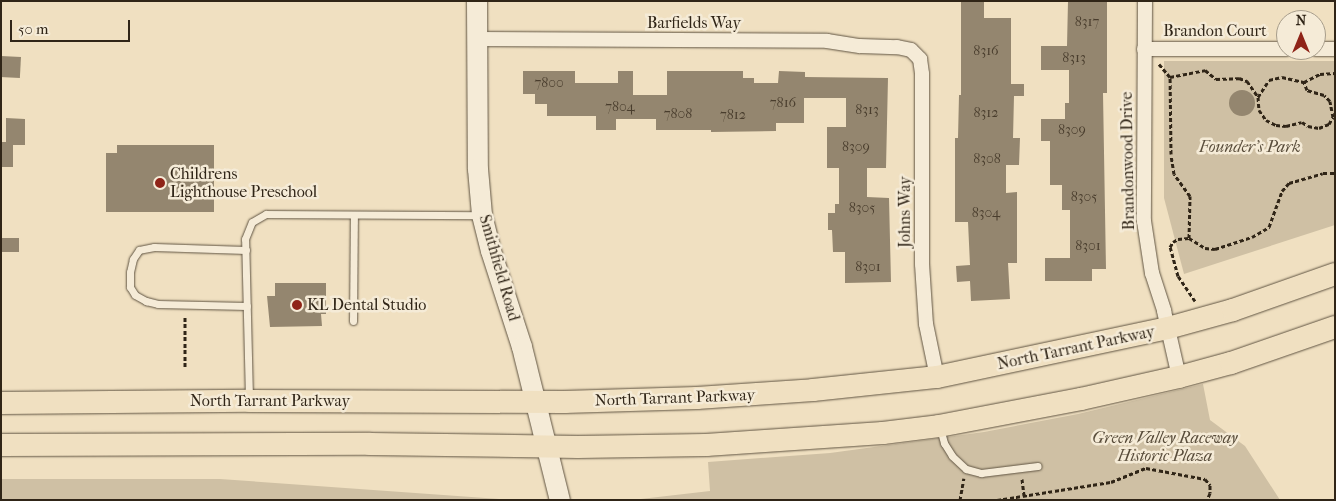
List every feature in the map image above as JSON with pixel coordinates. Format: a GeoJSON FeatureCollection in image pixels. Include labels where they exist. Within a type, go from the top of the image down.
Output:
{"type":"FeatureCollection","features":[{"type":"Feature","properties":{"kind":"main road","name":"Smithfield Road"},"geometry":{"type":"LineString","coordinates":[[477,1],[478,169],[482,215],[536,402],[560,500]]}},
{"type":"Feature","properties":{"kind":"main road","name":"North Tarrant Parkway"},"geometry":{"type":"LineString","coordinates":[[1,403],[250,401],[536,402],[697,398],[813,390],[936,377],[1168,328],[1233,310],[1335,274]]}},
{"type":"Feature","properties":{"kind":"main road"},"geometry":{"type":"LineString","coordinates":[[1,446],[370,444],[547,447],[706,445],[831,437],[939,426],[1081,399],[1232,363],[1335,327]]}},
{"type":"Feature","properties":{"kind":"street","name":"Brandonwood Drive"},"geometry":{"type":"LineString","coordinates":[[1145,1],[1144,221],[1152,273],[1168,328],[1179,377]]}},
{"type":"Feature","properties":{"kind":"street","name":"Barfields Way"},"geometry":{"type":"LineString","coordinates":[[477,39],[827,41],[911,50]]}},
{"type":"Feature","properties":{"kind":"street","name":"Brandon Court"},"geometry":{"type":"LineString","coordinates":[[1144,49],[1276,49]]}},
{"type":"Feature","properties":{"kind":"street","name":"Johns Way"},"geometry":{"type":"LineString","coordinates":[[911,50],[920,59],[922,74],[922,264],[926,324],[936,377]]}},
{"type":"Feature","properties":{"kind":"lane"},"geometry":{"type":"LineString","coordinates":[[250,401],[245,239],[252,222],[266,214],[482,215]]}},
{"type":"Feature","properties":{"kind":"lane"},"geometry":{"type":"LineString","coordinates":[[353,322],[354,215]]}},
{"type":"Feature","properties":{"kind":"lane"},"geometry":{"type":"LineString","coordinates":[[246,250],[154,247],[139,250],[133,259],[130,272],[130,286],[135,295],[158,304],[247,306]]}},
{"type":"Feature","properties":{"kind":"lane"},"geometry":{"type":"LineString","coordinates":[[939,426],[944,444],[952,456],[966,469],[981,473],[1038,466]]}},
{"type":"Feature","properties":{"kind":"path"},"geometry":{"type":"LineString","coordinates":[[1189,238],[1190,196],[1174,174],[1171,154],[1170,76],[1205,70],[1216,79],[1239,78],[1247,80],[1258,96],[1259,110],[1266,120],[1276,125],[1286,126],[1302,122],[1308,126],[1319,128],[1329,124],[1333,110],[1330,101],[1324,96],[1307,90],[1304,82]]}},
{"type":"Feature","properties":{"kind":"path"},"geometry":{"type":"LineString","coordinates":[[1258,96],[1270,80],[1282,76],[1304,82],[1320,74],[1335,73]]}},
{"type":"Feature","properties":{"kind":"path"},"geometry":{"type":"LineString","coordinates":[[1195,301],[1178,276],[1170,247],[1178,239],[1189,238],[1205,248],[1215,249],[1252,237],[1269,227],[1282,191],[1290,183],[1323,173],[1335,173]]}},
{"type":"Feature","properties":{"kind":"path"},"geometry":{"type":"LineString","coordinates":[[185,305],[185,367]]}},
{"type":"Feature","properties":{"kind":"path"},"geometry":{"type":"LineString","coordinates":[[1020,468],[1024,496]]}},
{"type":"Feature","properties":{"kind":"path"},"geometry":{"type":"LineString","coordinates":[[997,500],[1111,482],[1146,468],[1205,479],[1210,485],[1207,500]]}},
{"type":"Feature","properties":{"kind":"path"},"geometry":{"type":"LineString","coordinates":[[960,500],[966,469]]}},
{"type":"Feature","properties":{"kind":"green space","name":"Founder's Park"},"geometry":{"type":"Polygon","coordinates":[[[1164,61],[1335,61],[1335,225],[1184,274],[1164,198],[1164,61]]]}},
{"type":"Feature","properties":{"kind":"green space","name":"Green Valley Raceway Historic Plaza"},"geometry":{"type":"Polygon","coordinates":[[[1203,384],[1210,420],[1245,446],[1280,500],[632,500],[710,491],[708,462],[830,453],[984,432],[1078,414],[1203,384]]]}},
{"type":"Feature","properties":{"kind":"green space"},"geometry":{"type":"Polygon","coordinates":[[[1,479],[220,479],[514,500],[1,500],[1,479]]]}},
{"type":"Feature","properties":{"kind":"building"},"geometry":{"type":"Polygon","coordinates":[[[961,1],[984,1],[984,18],[1011,18],[1011,84],[1024,84],[1024,96],[1014,96],[1013,138],[1020,138],[1019,165],[1006,165],[1006,193],[1017,192],[1017,263],[1008,263],[1010,299],[971,301],[970,281],[957,282],[956,266],[970,265],[968,222],[955,222],[955,138],[958,138],[959,95],[961,95],[961,1]]]}},
{"type":"Feature","properties":{"kind":"building"},"geometry":{"type":"Polygon","coordinates":[[[1068,1],[1107,1],[1107,93],[1103,93],[1106,269],[1092,269],[1092,281],[1045,281],[1045,258],[1070,258],[1070,210],[1062,210],[1062,185],[1050,185],[1050,141],[1041,141],[1041,119],[1065,119],[1065,103],[1069,103],[1069,70],[1041,70],[1041,46],[1067,46],[1068,1]]]}},
{"type":"Feature","properties":{"kind":"building"},"geometry":{"type":"Polygon","coordinates":[[[1,56],[21,57],[20,78],[1,77],[1,56]]]}},
{"type":"Feature","properties":{"kind":"building"},"geometry":{"type":"Polygon","coordinates":[[[523,71],[575,71],[575,83],[618,83],[618,71],[633,71],[633,95],[667,95],[667,71],[743,71],[743,78],[754,78],[754,83],[778,83],[779,71],[805,72],[805,77],[888,78],[886,168],[867,168],[867,197],[889,198],[891,282],[845,283],[845,252],[833,252],[832,230],[828,230],[828,213],[835,213],[835,204],[839,204],[839,168],[827,168],[827,127],[846,127],[846,98],[804,98],[804,123],[776,123],[776,131],[711,132],[711,130],[656,130],[656,119],[616,119],[616,130],[596,130],[596,116],[547,116],[547,104],[535,104],[535,94],[523,94],[523,71]]]}},
{"type":"Feature","properties":{"kind":"building"},"geometry":{"type":"Polygon","coordinates":[[[1242,90],[1251,94],[1255,103],[1251,112],[1242,116],[1233,112],[1229,103],[1233,94],[1242,90]]]}},
{"type":"Feature","properties":{"kind":"building"},"geometry":{"type":"Polygon","coordinates":[[[6,118],[25,119],[25,145],[13,145],[13,167],[1,167],[1,142],[6,142],[6,118]]]}},
{"type":"Feature","properties":{"kind":"building","name":"Childrens Lighthouse Preschool"},"geometry":{"type":"Polygon","coordinates":[[[117,145],[214,145],[214,212],[106,212],[106,153],[117,153],[117,145]]]}},
{"type":"Feature","properties":{"kind":"building"},"geometry":{"type":"Polygon","coordinates":[[[1,238],[19,238],[19,252],[1,252],[1,238]]]}},
{"type":"Feature","properties":{"kind":"building","name":"KL Dental Studio"},"geometry":{"type":"Polygon","coordinates":[[[275,283],[326,283],[326,314],[321,314],[322,326],[270,327],[267,296],[275,296],[275,283]]]}},
{"type":"Feature","properties":{"kind":"place","name":"Childrens Lighthouse Preschool"},"geometry":{"type":"Point","coordinates":[160,183]}},
{"type":"Feature","properties":{"kind":"place","name":"KL Dental Studio"},"geometry":{"type":"Point","coordinates":[297,305]}}]}
